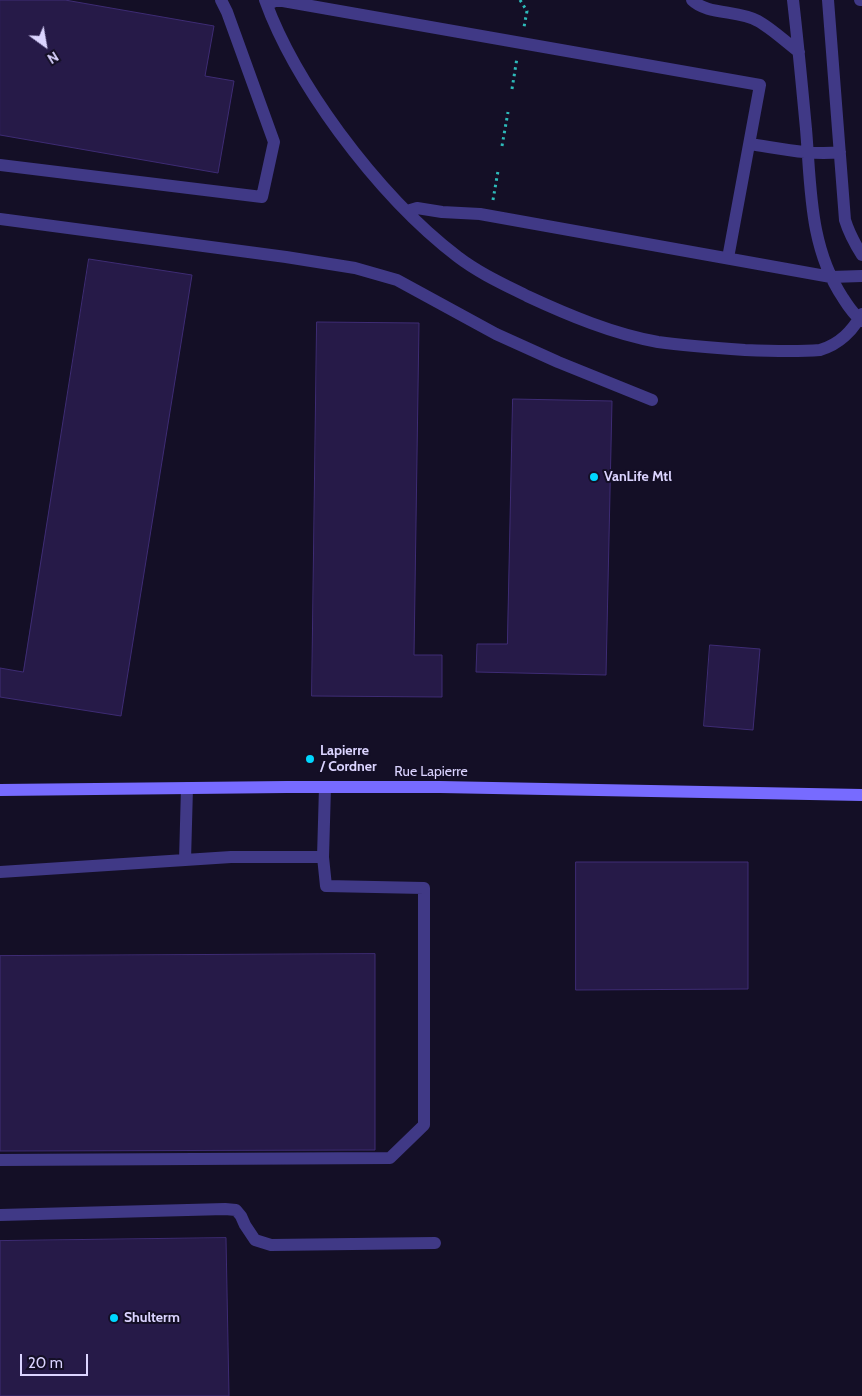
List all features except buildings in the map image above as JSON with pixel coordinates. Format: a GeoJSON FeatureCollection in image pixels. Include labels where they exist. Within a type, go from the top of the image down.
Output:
{"type":"FeatureCollection","features":[{"type":"Feature","properties":{"kind":"street","name":"Rue Lapierre"},"geometry":{"type":"LineString","coordinates":[[0,790],[467,787],[862,795]]}},
{"type":"Feature","properties":{"kind":"lane"},"geometry":{"type":"LineString","coordinates":[[0,165],[262,197],[274,142],[221,0]]}},
{"type":"Feature","properties":{"kind":"lane"},"geometry":{"type":"LineString","coordinates":[[692,0],[703,8],[730,12],[758,21],[799,52]]}},
{"type":"Feature","properties":{"kind":"lane"},"geometry":{"type":"LineString","coordinates":[[728,258],[760,85],[282,1],[266,2],[286,46],[312,92],[368,170],[406,212],[457,256],[498,282],[577,318],[613,330],[657,341],[715,348],[820,350],[839,342],[861,318],[844,299],[831,277],[823,256],[812,212],[793,0]]}},
{"type":"Feature","properties":{"kind":"lane"},"geometry":{"type":"LineString","coordinates":[[828,0],[845,220],[852,238],[862,255]]}},
{"type":"Feature","properties":{"kind":"lane"},"geometry":{"type":"LineString","coordinates":[[750,144],[824,154],[840,152]]}},
{"type":"Feature","properties":{"kind":"lane"},"geometry":{"type":"LineString","coordinates":[[406,212],[417,208],[442,212],[480,214],[831,277],[862,276]]}},
{"type":"Feature","properties":{"kind":"lane"},"geometry":{"type":"LineString","coordinates":[[0,220],[286,257],[355,268],[397,280],[496,334],[558,362],[652,400]]}},
{"type":"Feature","properties":{"kind":"lane"},"geometry":{"type":"LineString","coordinates":[[0,1160],[390,1158],[424,1125],[424,888],[326,886],[324,857],[325,787]]}},
{"type":"Feature","properties":{"kind":"lane"},"geometry":{"type":"LineString","coordinates":[[185,860],[186,788]]}},
{"type":"Feature","properties":{"kind":"lane"},"geometry":{"type":"LineString","coordinates":[[0,872],[231,857],[324,857]]}},
{"type":"Feature","properties":{"kind":"lane"},"geometry":{"type":"LineString","coordinates":[[0,1215],[225,1209],[236,1210],[255,1240],[271,1245],[435,1244]]}},
{"type":"Feature","properties":{"kind":"path"},"geometry":{"type":"LineString","coordinates":[[520,0],[527,11],[523,31]]}},
{"type":"Feature","properties":{"kind":"path"},"geometry":{"type":"LineString","coordinates":[[512,88],[518,53]]}},
{"type":"Feature","properties":{"kind":"path"},"geometry":{"type":"LineString","coordinates":[[502,146],[508,112]]}},
{"type":"Feature","properties":{"kind":"path"},"geometry":{"type":"LineString","coordinates":[[492,206],[498,171]]}},
{"type":"Feature","properties":{"kind":"place","name":"VanLife Mtl"},"geometry":{"type":"Point","coordinates":[594,477]}},
{"type":"Feature","properties":{"kind":"place","name":"Lapierre / Cordner"},"geometry":{"type":"Point","coordinates":[310,759]}},
{"type":"Feature","properties":{"kind":"place","name":"Shulterm"},"geometry":{"type":"Point","coordinates":[114,1318]}}]}
